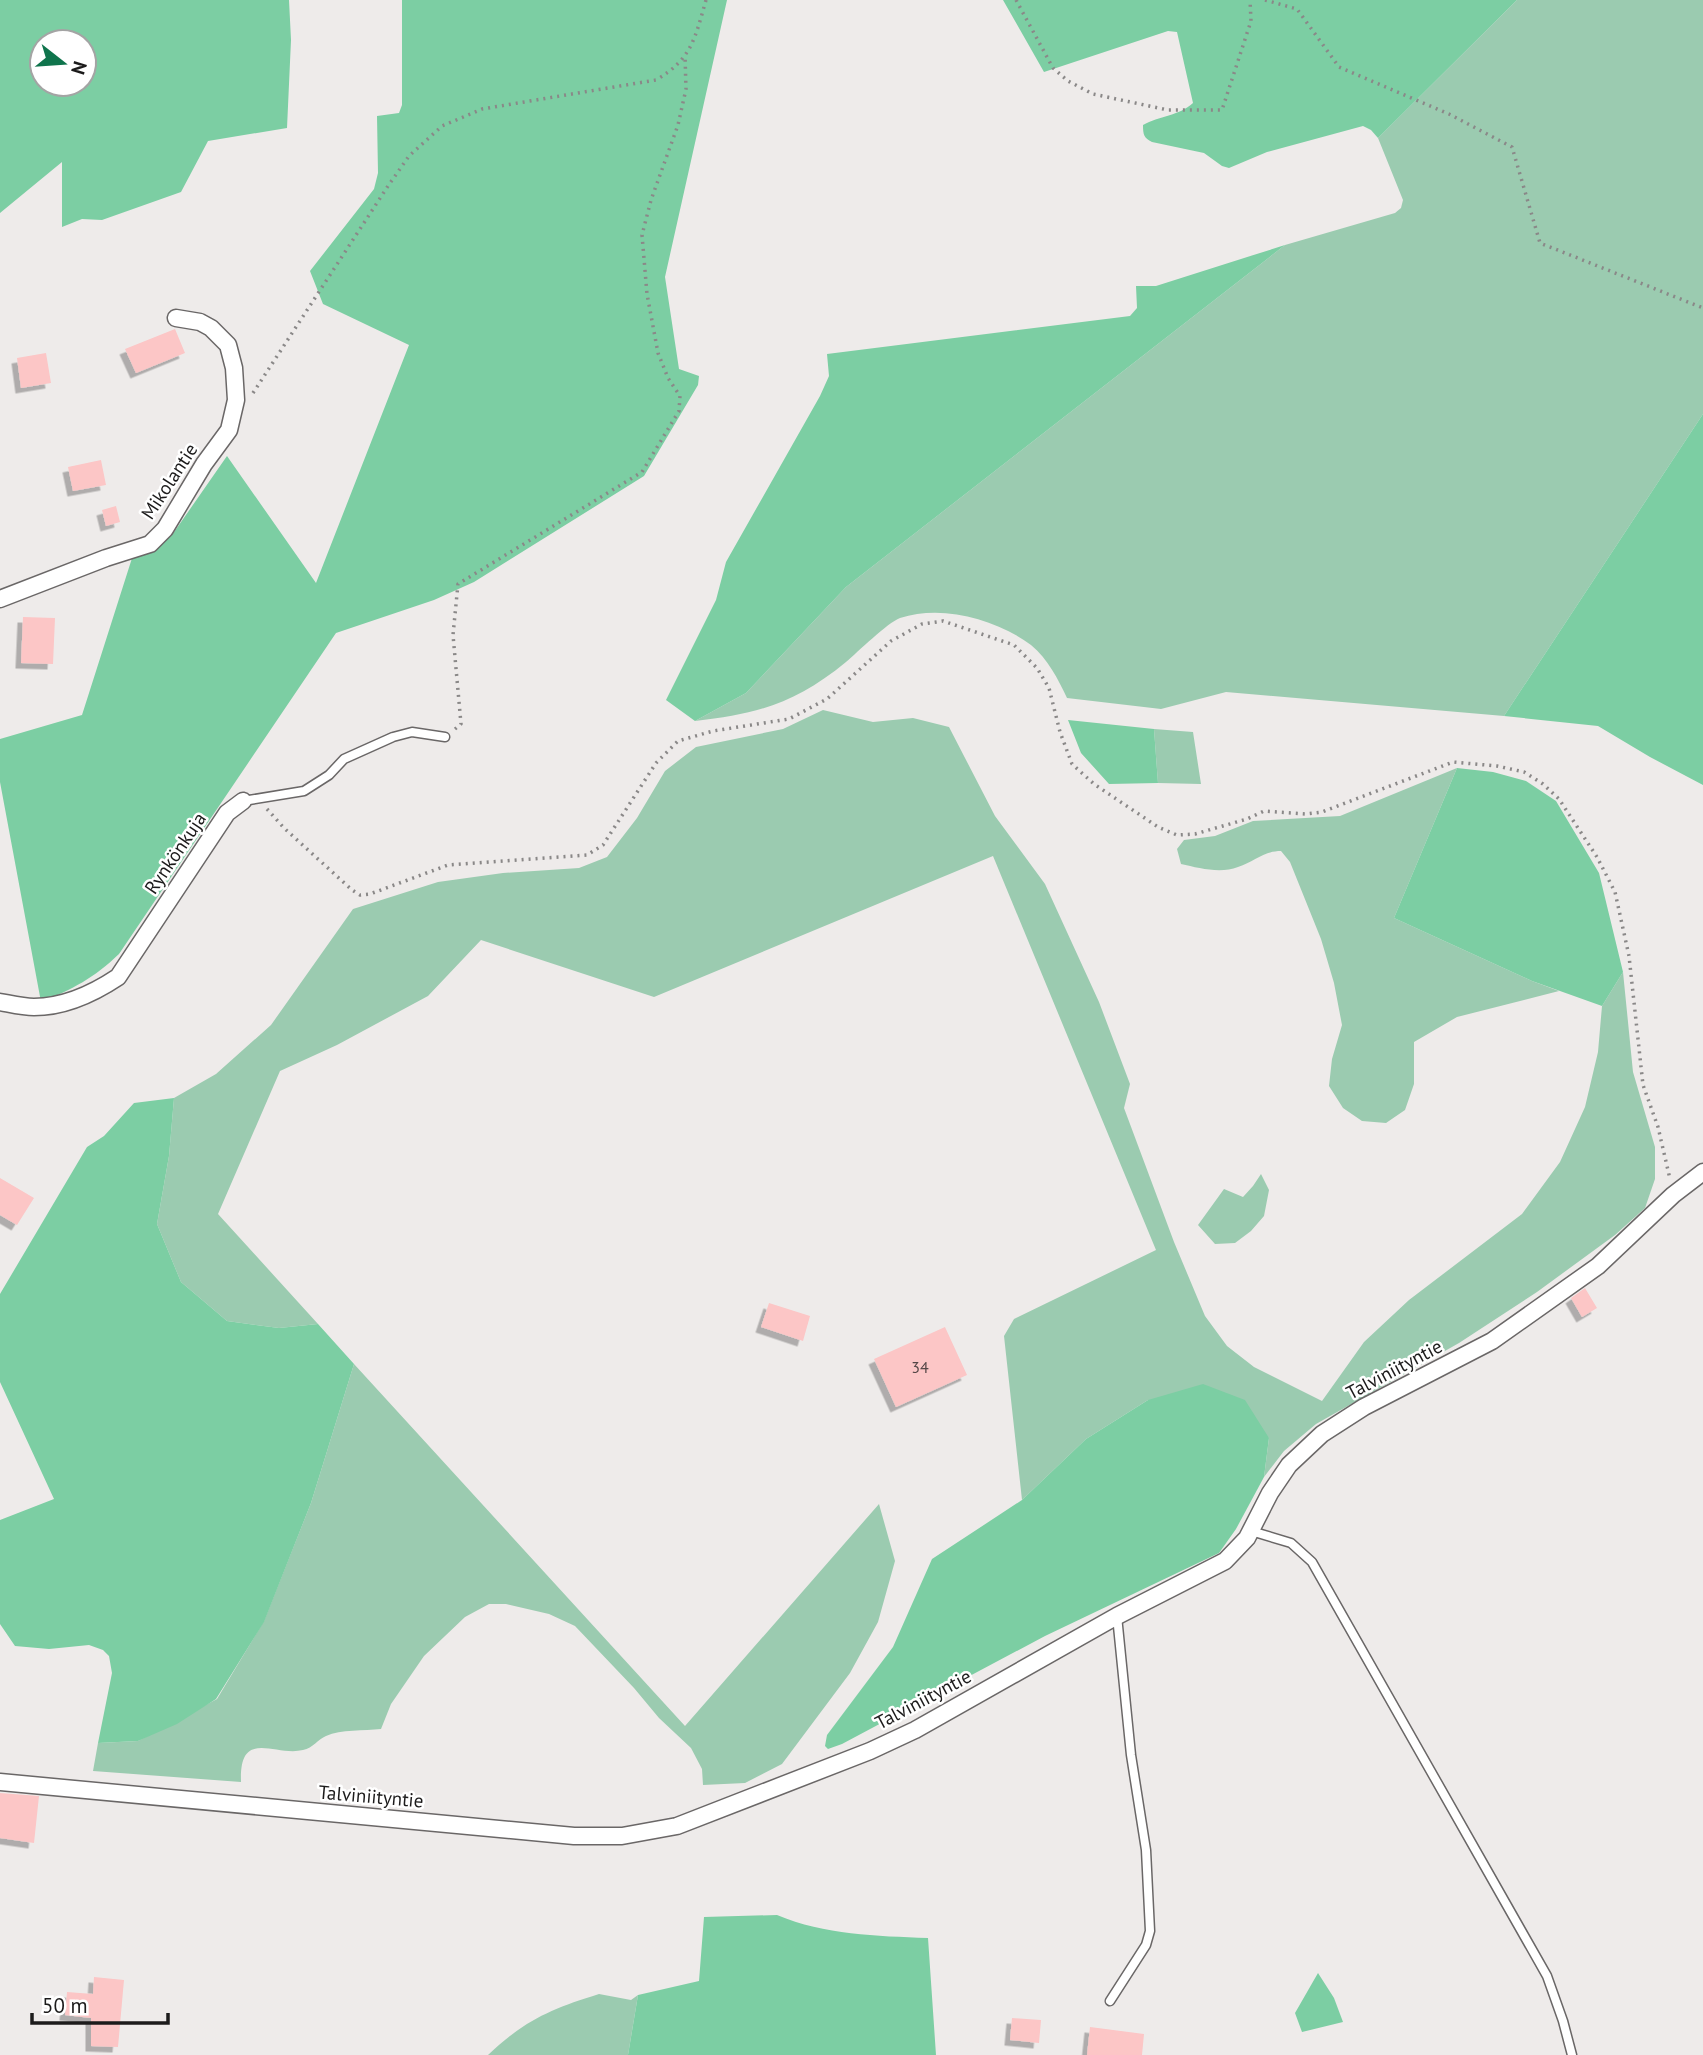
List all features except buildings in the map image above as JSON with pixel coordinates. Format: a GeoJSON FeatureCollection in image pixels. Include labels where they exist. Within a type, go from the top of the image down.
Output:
{"type":"FeatureCollection","features":[{"type":"Feature","properties":{"kind":"street","name":"Mikolantie"},"geometry":{"type":"LineString","coordinates":[[0,599],[150,544],[165,529],[204,464],[229,430],[236,400],[234,368],[228,345],[211,328],[200,322],[176,318]]}},
{"type":"Feature","properties":{"kind":"street","name":"Rynkönkuja"},"geometry":{"type":"LineString","coordinates":[[0,1002],[34,1007],[61,1003],[94,992],[118,977],[228,813],[250,800]]}},
{"type":"Feature","properties":{"kind":"street","name":"Talviniityntie"},"geometry":{"type":"LineString","coordinates":[[0,1782],[574,1836],[622,1836],[677,1826],[870,1751],[915,1730],[1117,1616],[1225,1561],[1247,1538],[1270,1493],[1289,1465],[1322,1434],[1364,1407],[1492,1341],[1598,1266],[1673,1195],[1703,1172]]}},
{"type":"Feature","properties":{"kind":"lane"},"geometry":{"type":"LineString","coordinates":[[250,800],[304,792],[329,775],[344,759],[393,737],[412,732],[445,737]]}},
{"type":"Feature","properties":{"kind":"lane"},"geometry":{"type":"LineString","coordinates":[[1251,1531],[1291,1543],[1312,1562],[1547,1976],[1572,2055]]}},
{"type":"Feature","properties":{"kind":"lane"},"geometry":{"type":"LineString","coordinates":[[1110,2001],[1146,1945],[1150,1931],[1146,1850],[1131,1755],[1117,1616]]}},
{"type":"Feature","properties":{"kind":"path"},"geometry":{"type":"LineString","coordinates":[[250,398],[409,156],[442,125],[482,109],[656,80],[675,69],[692,45],[706,0]]}},
{"type":"Feature","properties":{"kind":"path"},"geometry":{"type":"LineString","coordinates":[[1016,0],[1053,68],[1068,81],[1093,94],[1168,110],[1222,110],[1251,21],[1250,0]]}},
{"type":"Feature","properties":{"kind":"path"},"geometry":{"type":"LineString","coordinates":[[1265,0],[1297,9],[1339,67],[1449,114],[1513,147],[1540,243],[1703,308]]}},
{"type":"Feature","properties":{"kind":"path"},"geometry":{"type":"LineString","coordinates":[[445,737],[461,724],[453,635],[458,584],[642,472],[679,411],[680,396],[668,378],[658,352],[647,294],[642,235],[678,125],[686,89],[685,55]]}},
{"type":"Feature","properties":{"kind":"path"},"geometry":{"type":"LineString","coordinates":[[250,800],[360,895],[370,894],[448,865],[587,855],[604,845],[656,763],[678,741],[713,731],[789,719],[827,699],[891,641],[922,624],[943,621],[1014,645],[1037,668],[1049,688],[1060,732],[1072,764],[1094,784],[1158,827],[1177,835],[1195,834],[1247,819],[1264,811],[1306,814],[1322,812],[1453,762],[1497,766],[1524,772],[1543,784],[1559,799],[1597,857],[1615,892],[1629,957],[1643,1085],[1658,1127],[1673,1195]]}},
{"type":"Feature","properties":{"kind":"green space"},"geometry":{"type":"Polygon","coordinates":[[[0,0],[289,0],[291,40],[287,128],[208,141],[181,192],[102,220],[82,219],[62,227],[62,162],[0,213],[0,0]]]}},
{"type":"Feature","properties":{"kind":"green space"},"geometry":{"type":"Polygon","coordinates":[[[402,0],[727,0],[665,277],[679,369],[699,376],[698,385],[644,476],[474,582],[434,600],[336,633],[119,954],[83,982],[41,1002],[0,782],[0,739],[82,715],[133,555],[153,550],[172,535],[227,456],[316,583],[409,345],[323,304],[310,271],[374,189],[378,173],[377,116],[399,113],[402,105],[402,0]]]}},
{"type":"Feature","properties":{"kind":"green space"},"geometry":{"type":"Polygon","coordinates":[[[1003,0],[1517,0],[1378,138],[1363,126],[1267,152],[1229,168],[1204,153],[1152,142],[1144,136],[1143,125],[1182,111],[1193,103],[1177,32],[1168,31],[1044,72],[1003,0]]]}},
{"type":"Feature","properties":{"kind":"green space"},"geometry":{"type":"Polygon","coordinates":[[[1517,0],[1703,0],[1703,414],[1504,716],[1226,692],[1161,709],[1067,698],[1043,657],[1017,636],[985,621],[933,613],[916,614],[894,621],[828,676],[793,697],[738,715],[695,721],[746,693],[846,587],[1285,245],[1395,213],[1401,208],[1403,200],[1378,138],[1517,0]]]}},
{"type":"Feature","properties":{"kind":"green space"},"geometry":{"type":"Polygon","coordinates":[[[1285,245],[846,587],[746,693],[695,721],[666,700],[716,600],[726,562],[820,396],[829,376],[827,354],[1130,316],[1137,308],[1136,286],[1156,286],[1285,245]]]}},
{"type":"Feature","properties":{"kind":"green space"},"geometry":{"type":"Polygon","coordinates":[[[1703,414],[1703,785],[1598,726],[1504,716],[1703,414]]]}},
{"type":"Feature","properties":{"kind":"green space"},"geometry":{"type":"Polygon","coordinates":[[[823,710],[873,722],[913,718],[949,727],[995,816],[1045,884],[1099,1002],[1130,1084],[1124,1108],[1205,1316],[1227,1346],[1254,1367],[1322,1401],[1364,1342],[1409,1300],[1522,1214],[1560,1162],[1585,1107],[1598,1052],[1602,1006],[1623,972],[1633,1072],[1655,1147],[1655,1179],[1645,1208],[1615,1235],[1537,1292],[1459,1343],[1316,1424],[1284,1451],[1264,1477],[1269,1438],[1148,1400],[1086,1439],[1022,1500],[1004,1336],[1014,1319],[1156,1250],[993,856],[654,997],[481,940],[428,996],[337,1045],[280,1071],[218,1214],[318,1324],[279,1328],[227,1321],[181,1282],[157,1224],[169,1156],[174,1098],[216,1074],[271,1025],[353,909],[438,882],[503,873],[579,868],[607,857],[637,818],[665,771],[696,747],[783,729],[823,710]]]}},
{"type":"Feature","properties":{"kind":"green space"},"geometry":{"type":"Polygon","coordinates":[[[1068,720],[1154,729],[1158,783],[1109,784],[1081,753],[1068,720]]]}},
{"type":"Feature","properties":{"kind":"green space"},"geometry":{"type":"Polygon","coordinates":[[[1154,729],[1193,732],[1201,784],[1158,783],[1154,729]]]}},
{"type":"Feature","properties":{"kind":"green space"},"geometry":{"type":"Polygon","coordinates":[[[1457,768],[1394,918],[1559,991],[1457,1017],[1414,1042],[1414,1084],[1405,1110],[1386,1123],[1362,1121],[1343,1108],[1329,1086],[1332,1059],[1342,1025],[1334,983],[1321,939],[1290,862],[1281,851],[1275,851],[1231,869],[1210,870],[1181,864],[1177,849],[1184,840],[1215,836],[1253,821],[1340,816],[1457,768]]]}},
{"type":"Feature","properties":{"kind":"green space"},"geometry":{"type":"Polygon","coordinates":[[[1457,768],[1493,772],[1526,781],[1556,801],[1599,873],[1623,972],[1602,1006],[1532,981],[1394,918],[1457,768]]]}},
{"type":"Feature","properties":{"kind":"green space"},"geometry":{"type":"Polygon","coordinates":[[[174,1098],[169,1156],[157,1224],[181,1282],[227,1321],[279,1328],[318,1324],[354,1364],[311,1503],[264,1622],[216,1699],[177,1724],[138,1741],[98,1743],[112,1673],[109,1656],[103,1650],[89,1645],[49,1649],[15,1646],[0,1624],[0,1520],[54,1499],[0,1382],[0,1294],[87,1147],[104,1136],[134,1103],[174,1098]]]}},
{"type":"Feature","properties":{"kind":"green space"},"geometry":{"type":"Polygon","coordinates":[[[1261,1174],[1269,1190],[1264,1216],[1251,1231],[1235,1243],[1215,1244],[1198,1225],[1224,1189],[1243,1197],[1261,1174]]]}},
{"type":"Feature","properties":{"kind":"green space"},"geometry":{"type":"Polygon","coordinates":[[[354,1364],[685,1726],[879,1504],[895,1561],[878,1622],[850,1673],[782,1764],[745,1783],[703,1785],[702,1769],[691,1748],[659,1718],[575,1626],[549,1614],[506,1604],[489,1604],[465,1617],[424,1656],[391,1704],[381,1729],[332,1734],[303,1750],[252,1750],[246,1755],[242,1765],[241,1782],[93,1771],[98,1743],[138,1741],[217,1699],[264,1621],[311,1503],[354,1364]]]}},
{"type":"Feature","properties":{"kind":"green space"},"geometry":{"type":"Polygon","coordinates":[[[1203,1384],[1245,1400],[1269,1438],[1264,1477],[1236,1529],[1219,1553],[1045,1636],[842,1744],[828,1749],[825,1746],[827,1735],[893,1647],[932,1559],[1022,1500],[1086,1439],[1148,1400],[1203,1384]]]}},
{"type":"Feature","properties":{"kind":"green space"},"geometry":{"type":"Polygon","coordinates":[[[777,1915],[832,1931],[928,1938],[936,2055],[628,2055],[638,1995],[699,1981],[704,1917],[777,1915]]]}},
{"type":"Feature","properties":{"kind":"green space"},"geometry":{"type":"Polygon","coordinates":[[[1318,1973],[1334,1998],[1343,2022],[1302,2032],[1295,2013],[1318,1973]]]}},
{"type":"Feature","properties":{"kind":"green space"},"geometry":{"type":"Polygon","coordinates":[[[599,1994],[631,2000],[638,1995],[628,2055],[488,2055],[514,2033],[539,2017],[599,1994]]]}}]}
